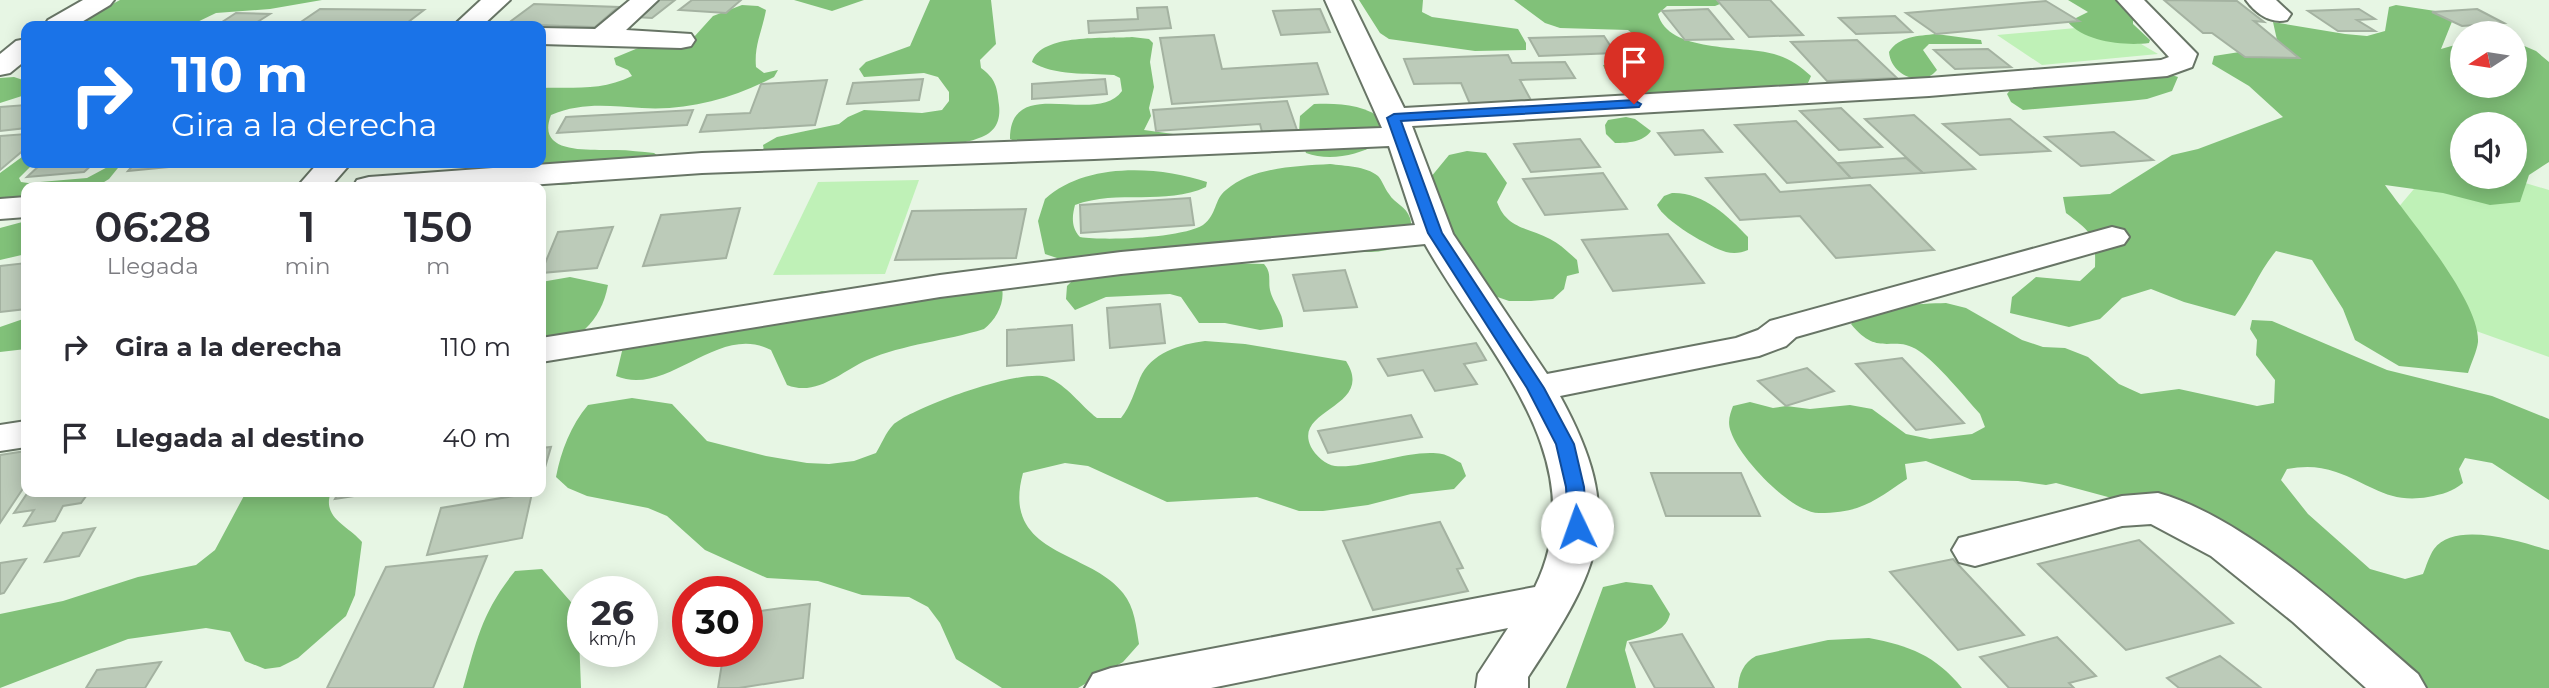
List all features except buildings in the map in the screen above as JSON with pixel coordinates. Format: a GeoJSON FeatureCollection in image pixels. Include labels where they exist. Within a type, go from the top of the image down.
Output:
{"type":"FeatureCollection","features":[{"type":"Feature","properties":{"kind":"street"},"geometry":{"type":"LineString","coordinates":[[65,21],[101,0]]}},
{"type":"Feature","properties":{"kind":"street"},"geometry":{"type":"LineString","coordinates":[[472,21],[497,0]]}},
{"type":"Feature","properties":{"kind":"street"},"geometry":{"type":"LineString","coordinates":[[602,37],[645,0]]}},
{"type":"Feature","properties":{"kind":"street"},"geometry":{"type":"LineString","coordinates":[[1338,0],[1397,127],[1435,233],[1536,388],[1565,444],[1575,487],[1577,527],[1569,562],[1549,602],[1503,674],[1502,688]]}},
{"type":"Feature","properties":{"kind":"street"},"geometry":{"type":"LineString","coordinates":[[438,182],[702,163],[1094,150],[2167,68],[2182,61],[2183,54],[2130,0]]}},
{"type":"Feature","properties":{"kind":"street"},"geometry":{"type":"LineString","coordinates":[[0,35],[21,36]]}},
{"type":"Feature","properties":{"kind":"street"},"geometry":{"type":"LineString","coordinates":[[546,36],[681,40]]}},
{"type":"Feature","properties":{"kind":"street"},"geometry":{"type":"LineString","coordinates":[[0,67],[21,51]]}},
{"type":"Feature","properties":{"kind":"street"},"geometry":{"type":"LineString","coordinates":[[318,182],[330,168]]}},
{"type":"Feature","properties":{"kind":"street"},"geometry":{"type":"LineString","coordinates":[[0,209],[21,207]]}},
{"type":"Feature","properties":{"kind":"street"},"geometry":{"type":"LineString","coordinates":[[546,349],[940,286],[1121,263],[1435,233]]}},
{"type":"Feature","properties":{"kind":"street"},"geometry":{"type":"LineString","coordinates":[[1536,388],[1745,348],[1772,338],[1783,329],[2112,237]]}},
{"type":"Feature","properties":{"kind":"street"},"geometry":{"type":"LineString","coordinates":[[0,438],[21,435]]}},
{"type":"Feature","properties":{"kind":"street"},"geometry":{"type":"LineString","coordinates":[[1975,550],[2122,511],[2158,508],[2227,545],[2310,609],[2400,688]]}},
{"type":"Feature","properties":{"kind":"street"},"geometry":{"type":"LineString","coordinates":[[1111,688],[1549,602]]}},
{"type":"Feature","properties":{"kind":"green space"},"geometry":{"type":"Polygon","coordinates":[[[120,0],[322,0],[270,9],[216,13],[199,21],[80,21],[120,0]]]}},
{"type":"Feature","properties":{"kind":"green space"},"geometry":{"type":"Polygon","coordinates":[[[794,0],[864,0],[832,11],[794,0]]]}},
{"type":"Feature","properties":{"kind":"green space"},"geometry":{"type":"Polygon","coordinates":[[[930,0],[991,0],[996,44],[980,60],[981,68],[993,80],[997,93],[999,116],[993,130],[985,136],[955,144],[863,146],[765,156],[763,145],[777,137],[839,124],[864,110],[922,113],[942,110],[949,101],[949,92],[938,77],[924,73],[864,77],[859,69],[866,62],[910,46],[930,0]]]}},
{"type":"Feature","properties":{"kind":"green space"},"geometry":{"type":"Polygon","coordinates":[[[1359,0],[1423,0],[1422,12],[1432,17],[1518,29],[1526,43],[1526,50],[1475,51],[1389,39],[1380,33],[1359,0]]]}},
{"type":"Feature","properties":{"kind":"green space"},"geometry":{"type":"Polygon","coordinates":[[[1514,0],[1730,0],[1715,6],[1667,6],[1658,14],[1665,27],[1676,35],[1708,45],[1774,54],[1794,63],[1811,76],[1808,83],[1794,86],[1731,91],[1662,93],[1624,88],[1611,79],[1603,65],[1651,58],[1654,51],[1628,30],[1560,28],[1545,23],[1514,0]]]}},
{"type":"Feature","properties":{"kind":"green space"},"geometry":{"type":"Polygon","coordinates":[[[2068,0],[2142,0],[2154,9],[2150,15],[2133,21],[2133,24],[2150,40],[2149,43],[2117,43],[2084,34],[2068,22],[2088,12],[2068,0]]]}},
{"type":"Feature","properties":{"kind":"green space"},"geometry":{"type":"Polygon","coordinates":[[[742,5],[758,6],[766,10],[757,45],[756,67],[764,73],[778,70],[774,77],[727,97],[693,105],[659,108],[585,107],[551,115],[548,128],[551,138],[568,148],[654,153],[664,160],[604,179],[556,185],[523,180],[494,169],[546,168],[546,88],[587,87],[621,81],[632,76],[628,70],[616,65],[614,58],[643,46],[680,43],[694,37],[713,16],[742,5]]]}},
{"type":"Feature","properties":{"kind":"green space"},"geometry":{"type":"Polygon","coordinates":[[[2396,5],[2455,14],[2441,49],[2450,46],[2450,98],[2527,98],[2527,47],[2549,62],[2549,162],[2529,175],[2527,181],[2527,112],[2450,112],[2450,189],[2524,189],[2520,202],[2490,205],[2443,193],[2385,185],[2441,261],[2468,305],[2476,325],[2478,342],[2468,373],[2399,366],[2355,340],[2343,309],[2312,260],[2276,251],[2235,316],[2184,302],[2151,289],[2122,298],[2100,319],[2069,327],[2010,313],[2012,297],[2036,277],[2080,281],[2095,267],[2095,248],[2091,236],[2066,213],[2063,197],[2110,194],[2172,155],[2198,149],[2283,117],[2249,86],[2212,64],[2214,56],[2246,51],[2277,40],[2273,22],[2367,36],[2385,31],[2389,7],[2396,5]]]}},
{"type":"Feature","properties":{"kind":"green space"},"geometry":{"type":"Polygon","coordinates":[[[2109,25],[2158,54],[2042,65],[1997,35],[2109,25]]]}},
{"type":"Feature","properties":{"kind":"green space"},"geometry":{"type":"Polygon","coordinates":[[[1936,34],[1981,40],[1982,44],[1929,44],[1923,50],[1937,70],[1923,78],[1908,77],[1895,67],[1889,52],[1893,47],[1910,38],[1936,34]]]}},
{"type":"Feature","properties":{"kind":"green space"},"geometry":{"type":"Polygon","coordinates":[[[1076,39],[1149,39],[1153,43],[1150,62],[1154,87],[1149,108],[1151,116],[1144,130],[1203,138],[1017,142],[1010,139],[1014,119],[1024,109],[1039,104],[1094,104],[1110,101],[1122,91],[1120,78],[1114,75],[1050,70],[1032,62],[1038,53],[1048,46],[1076,39]]]}},
{"type":"Feature","properties":{"kind":"green space"},"geometry":{"type":"Polygon","coordinates":[[[2098,65],[2159,71],[2178,77],[2172,91],[2147,99],[2129,101],[2023,110],[2011,102],[2007,94],[2012,88],[2042,75],[2031,68],[2069,69],[2098,65]]]}},
{"type":"Feature","properties":{"kind":"green space"},"geometry":{"type":"Polygon","coordinates":[[[0,78],[21,79],[21,96],[0,103],[0,78]]]}},
{"type":"Feature","properties":{"kind":"green space"},"geometry":{"type":"Polygon","coordinates":[[[1314,104],[1351,106],[1377,115],[1385,121],[1377,144],[1361,152],[1342,156],[1324,157],[1306,153],[1299,133],[1300,116],[1314,104]]]}},
{"type":"Feature","properties":{"kind":"green space"},"geometry":{"type":"Polygon","coordinates":[[[1626,117],[1635,119],[1651,131],[1640,140],[1615,143],[1606,134],[1605,125],[1608,120],[1626,117]]]}},
{"type":"Feature","properties":{"kind":"green space"},"geometry":{"type":"Polygon","coordinates":[[[1467,151],[1486,153],[1507,183],[1497,202],[1506,217],[1519,226],[1554,241],[1577,260],[1579,273],[1567,276],[1564,289],[1553,299],[1509,301],[1486,293],[1474,281],[1426,183],[1449,155],[1467,151]]]}},
{"type":"Feature","properties":{"kind":"green space"},"geometry":{"type":"Polygon","coordinates":[[[2441,157],[2450,166],[2450,189],[2527,189],[2527,184],[2549,190],[2549,357],[2336,281],[2441,157]]]}},
{"type":"Feature","properties":{"kind":"green space"},"geometry":{"type":"Polygon","coordinates":[[[21,158],[21,168],[29,168],[19,178],[21,197],[0,198],[0,173],[21,158]]]}},
{"type":"Feature","properties":{"kind":"green space"},"geometry":{"type":"Polygon","coordinates":[[[1330,164],[1361,168],[1378,176],[1391,197],[1410,218],[1411,230],[1401,245],[1370,252],[1084,267],[1045,254],[1038,221],[1045,199],[1081,178],[1101,173],[1145,171],[1207,182],[1206,187],[1174,196],[1108,198],[1075,205],[1073,222],[1080,237],[1143,237],[1178,233],[1203,225],[1211,217],[1222,194],[1237,182],[1249,177],[1275,169],[1330,164]]]}},
{"type":"Feature","properties":{"kind":"green space"},"geometry":{"type":"Polygon","coordinates":[[[106,168],[118,168],[104,182],[40,182],[87,178],[106,168]]]}},
{"type":"Feature","properties":{"kind":"green space"},"geometry":{"type":"Polygon","coordinates":[[[919,180],[885,274],[773,275],[818,182],[919,180]]]}},
{"type":"Feature","properties":{"kind":"green space"},"geometry":{"type":"Polygon","coordinates":[[[1672,193],[1694,196],[1714,207],[1748,237],[1748,250],[1726,252],[1677,226],[1657,205],[1664,196],[1672,193]]]}},
{"type":"Feature","properties":{"kind":"green space"},"geometry":{"type":"Polygon","coordinates":[[[21,222],[21,255],[0,260],[0,228],[21,222]]]}},
{"type":"Feature","properties":{"kind":"green space"},"geometry":{"type":"Polygon","coordinates":[[[1190,262],[1264,264],[1283,327],[1260,330],[1225,323],[1199,323],[1181,297],[1170,294],[1106,297],[1075,310],[1066,299],[1067,286],[1074,279],[1190,262]]]}},
{"type":"Feature","properties":{"kind":"green space"},"geometry":{"type":"Polygon","coordinates":[[[570,277],[608,285],[600,310],[585,329],[566,342],[546,348],[546,281],[570,277]]]}},
{"type":"Feature","properties":{"kind":"green space"},"geometry":{"type":"Polygon","coordinates":[[[1002,288],[999,311],[984,329],[881,355],[809,388],[787,385],[771,350],[751,344],[732,345],[655,377],[635,380],[616,376],[623,347],[822,291],[843,293],[1002,288]]]}},
{"type":"Feature","properties":{"kind":"green space"},"geometry":{"type":"Polygon","coordinates":[[[1946,303],[1966,308],[2022,340],[2043,347],[2065,348],[2088,357],[2119,384],[2141,394],[2179,389],[2257,406],[2274,403],[2275,380],[2256,355],[2257,340],[2250,329],[2252,320],[2272,321],[2387,370],[2492,396],[2549,419],[2549,500],[2492,463],[2465,458],[2459,469],[2463,483],[2455,489],[2428,497],[2402,498],[2380,492],[2336,472],[2318,468],[2287,469],[2281,480],[2308,514],[2370,569],[2405,579],[2423,574],[2434,549],[2444,540],[2457,536],[2489,536],[2549,550],[2549,688],[2376,688],[2231,555],[2134,504],[2056,483],[2046,485],[2018,481],[1972,480],[1926,461],[1905,464],[1907,479],[1866,504],[1846,511],[1819,513],[1795,504],[1767,482],[1744,455],[1731,432],[1729,425],[1733,406],[1750,402],[1773,408],[1786,406],[1810,409],[1850,405],[1872,409],[1906,434],[1930,439],[1972,434],[1985,427],[1980,414],[1926,356],[1910,346],[1870,340],[1851,324],[1859,317],[1882,309],[1946,303]]]}},
{"type":"Feature","properties":{"kind":"green space"},"geometry":{"type":"Polygon","coordinates":[[[21,320],[21,350],[0,352],[0,327],[21,320]]]}},
{"type":"Feature","properties":{"kind":"green space"},"geometry":{"type":"Polygon","coordinates":[[[1205,341],[1245,344],[1346,361],[1352,377],[1351,389],[1313,424],[1308,434],[1311,447],[1321,459],[1335,466],[1347,466],[1430,453],[1444,455],[1461,463],[1466,476],[1454,489],[1411,494],[1368,505],[1299,511],[1257,497],[1167,502],[1088,466],[1065,463],[1023,473],[1019,500],[1024,521],[1036,536],[1052,548],[1108,579],[1123,593],[1134,617],[1139,644],[1123,662],[1078,688],[1002,688],[956,659],[940,623],[928,607],[909,597],[862,595],[818,581],[767,578],[705,550],[667,516],[648,508],[587,496],[568,488],[556,477],[568,439],[588,405],[632,398],[672,404],[707,441],[766,456],[829,464],[854,461],[876,453],[893,425],[922,409],[992,383],[1015,378],[1047,377],[1067,390],[1097,418],[1121,418],[1130,404],[1140,378],[1151,362],[1167,351],[1205,341]]]}},
{"type":"Feature","properties":{"kind":"green space"},"geometry":{"type":"Polygon","coordinates":[[[243,497],[330,497],[333,515],[362,542],[355,595],[346,616],[298,658],[280,667],[265,669],[245,661],[230,632],[206,628],[128,639],[0,688],[0,614],[63,601],[138,577],[196,565],[215,550],[243,497]]]}},
{"type":"Feature","properties":{"kind":"green space"},"geometry":{"type":"Polygon","coordinates":[[[542,569],[567,597],[567,667],[580,667],[581,688],[463,688],[482,626],[495,600],[515,571],[542,569]]]}},
{"type":"Feature","properties":{"kind":"green space"},"geometry":{"type":"Polygon","coordinates":[[[1626,582],[1652,585],[1670,614],[1659,630],[1627,641],[1625,650],[1636,688],[1566,688],[1603,587],[1626,582]]]}},
{"type":"Feature","properties":{"kind":"green space"},"geometry":{"type":"Polygon","coordinates":[[[1869,638],[1921,654],[1942,667],[1962,688],[1738,688],[1742,669],[1756,656],[1828,640],[1869,638]]]}},
{"type":"Feature","properties":{"kind":"route"},"geometry":{"type":"LineString","coordinates":[[1577,527],[1575,487],[1565,444],[1536,388],[1435,233],[1394,118],[1634,104]]}}]}
